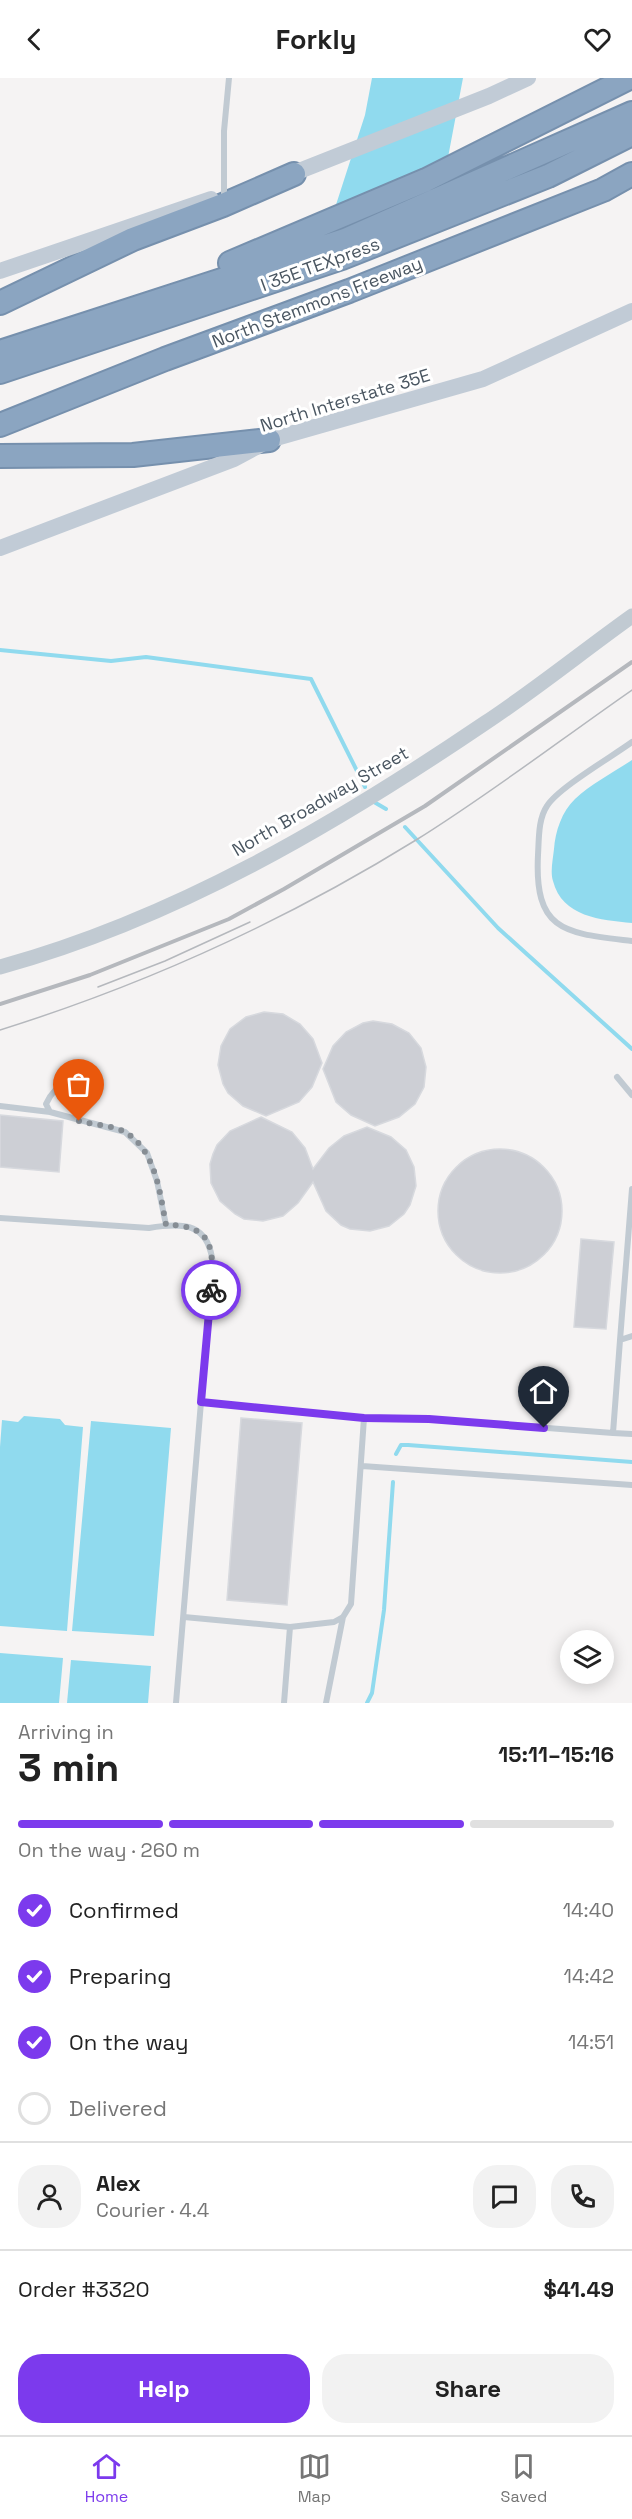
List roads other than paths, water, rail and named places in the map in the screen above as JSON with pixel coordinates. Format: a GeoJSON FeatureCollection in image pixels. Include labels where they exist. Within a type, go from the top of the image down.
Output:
{"type":"FeatureCollection","features":[{"type":"Feature","properties":{"kind":"highway"},"geometry":{"type":"LineString","coordinates":[[129,309],[426,180],[629,78]]}},
{"type":"Feature","properties":{"kind":"highway"},"geometry":{"type":"LineString","coordinates":[[0,352],[345,240],[632,113]]}},
{"type":"Feature","properties":{"kind":"highway","name":"I 35E TEXpress"},"geometry":{"type":"LineString","coordinates":[[0,372],[342,258],[548,176],[632,134]]}},
{"type":"Feature","properties":{"kind":"highway"},"geometry":{"type":"LineString","coordinates":[[0,303],[133,239],[223,205],[294,174]]}},
{"type":"Feature","properties":{"kind":"highway","name":"North Stemmons Freeway"},"geometry":{"type":"LineString","coordinates":[[0,425],[165,359],[349,291],[603,190],[632,174]]}},
{"type":"Feature","properties":{"kind":"highway"},"geometry":{"type":"LineString","coordinates":[[0,456],[133,455],[269,440]]}},
{"type":"Feature","properties":{"kind":"main road"},"geometry":{"type":"LineString","coordinates":[[0,271],[224,194],[294,174],[489,96],[528,78]]}},
{"type":"Feature","properties":{"kind":"main road","name":"North Interstate 35E"},"geometry":{"type":"LineString","coordinates":[[0,548],[234,459],[269,440],[483,380],[632,311]]}},
{"type":"Feature","properties":{"kind":"street","name":"North Broadway Street"},"geometry":{"type":"LineString","coordinates":[[0,967],[125,924],[205,889],[262,859],[332,820],[487,722],[632,616]]}},
{"type":"Feature","properties":{"kind":"lane"},"geometry":{"type":"LineString","coordinates":[[224,194],[223,164],[229,78]]}},
{"type":"Feature","properties":{"kind":"lane"},"geometry":{"type":"LineString","coordinates":[[632,742],[565,789],[547,806],[540,826],[537,878],[538,894],[544,909],[564,927],[590,935],[632,941]]}},
{"type":"Feature","properties":{"kind":"lane"},"geometry":{"type":"LineString","coordinates":[[616,1077],[632,1095]]}},
{"type":"Feature","properties":{"kind":"lane"},"geometry":{"type":"LineString","coordinates":[[50,1112],[46,1104],[51,1093],[60,1084],[73,1079],[97,1081]]}},
{"type":"Feature","properties":{"kind":"lane"},"geometry":{"type":"LineString","coordinates":[[0,1106],[50,1112],[126,1132],[147,1153],[157,1181],[166,1225]]}},
{"type":"Feature","properties":{"kind":"lane"},"geometry":{"type":"LineString","coordinates":[[613,1433],[632,1189]]}},
{"type":"Feature","properties":{"kind":"lane"},"geometry":{"type":"LineString","coordinates":[[0,1218],[149,1228],[184,1225],[198,1230],[207,1239],[212,1250],[213,1266],[177,1703]]}},
{"type":"Feature","properties":{"kind":"lane"},"geometry":{"type":"LineString","coordinates":[[620,1340],[632,1336]]}},
{"type":"Feature","properties":{"kind":"lane"},"geometry":{"type":"LineString","coordinates":[[201,1402],[364,1418],[429,1419],[632,1434]]}},
{"type":"Feature","properties":{"kind":"lane"},"geometry":{"type":"LineString","coordinates":[[326,1703],[343,1617],[351,1604],[364,1418]]}},
{"type":"Feature","properties":{"kind":"lane"},"geometry":{"type":"LineString","coordinates":[[362,1466],[632,1485]]}},
{"type":"Feature","properties":{"kind":"lane"},"geometry":{"type":"LineString","coordinates":[[184,1617],[290,1627],[324,1625],[343,1617]]}},
{"type":"Feature","properties":{"kind":"lane"},"geometry":{"type":"LineString","coordinates":[[284,1703],[290,1627]]}},
{"type":"Feature","properties":{"kind":"water"},"geometry":{"type":"Polygon","coordinates":[[[372,78],[463,78],[446,168],[434,209],[333,234],[333,214],[365,115],[372,78]]]}},
{"type":"Feature","properties":{"kind":"water"},"geometry":{"type":"Polygon","coordinates":[[[632,760],[632,923],[596,918],[574,909],[558,893],[553,881],[552,870],[558,829],[570,804],[588,788],[632,760]]]}},
{"type":"Feature","properties":{"kind":"water"},"geometry":{"type":"Polygon","coordinates":[[[24,1416],[60,1419],[65,1425],[83,1427],[67,1631],[0,1626],[2,1420],[18,1422],[24,1416]]]}},
{"type":"Feature","properties":{"kind":"water"},"geometry":{"type":"Polygon","coordinates":[[[91,1421],[171,1428],[154,1636],[72,1631],[91,1421]]]}},
{"type":"Feature","properties":{"kind":"water"},"geometry":{"type":"Polygon","coordinates":[[[0,1653],[63,1658],[59,1703],[0,1703],[0,1653]]]}},
{"type":"Feature","properties":{"kind":"water"},"geometry":{"type":"Polygon","coordinates":[[[71,1660],[151,1666],[148,1703],[67,1703],[71,1660]]]}},
{"type":"Feature","properties":{"kind":"waterway"},"geometry":{"type":"LineString","coordinates":[[0,650],[111,661],[146,657],[311,679],[365,787]]}},
{"type":"Feature","properties":{"kind":"waterway"},"geometry":{"type":"LineString","coordinates":[[374,802],[386,809]]}},
{"type":"Feature","properties":{"kind":"waterway"},"geometry":{"type":"LineString","coordinates":[[405,827],[498,928],[632,1049]]}},
{"type":"Feature","properties":{"kind":"waterway"},"geometry":{"type":"LineString","coordinates":[[396,1454],[401,1445],[408,1445],[632,1462]]}},
{"type":"Feature","properties":{"kind":"waterway"},"geometry":{"type":"LineString","coordinates":[[367,1703],[372,1693],[384,1610],[393,1482]]}},
{"type":"Feature","properties":{"kind":"tram line"},"geometry":{"type":"LineString","coordinates":[[0,1030],[55,1012],[162,971],[266,924],[367,870],[498,786],[632,690]]}},
{"type":"Feature","properties":{"kind":"tram line"},"geometry":{"type":"LineString","coordinates":[[98,987],[165,961],[250,922]]}},
{"type":"Feature","properties":{"kind":"railway"},"geometry":{"type":"LineString","coordinates":[[0,1004],[90,975],[229,919],[425,806],[632,662]]}}]}
